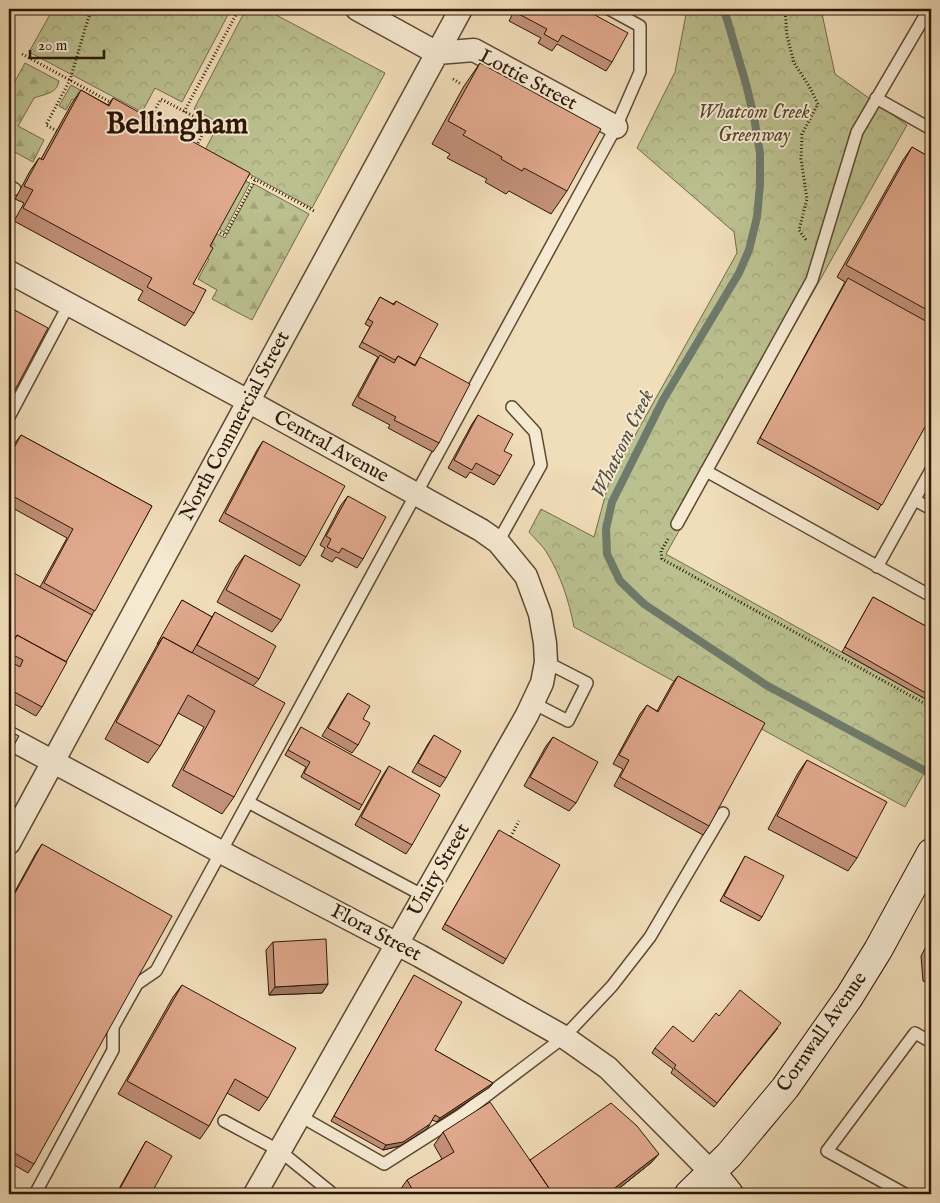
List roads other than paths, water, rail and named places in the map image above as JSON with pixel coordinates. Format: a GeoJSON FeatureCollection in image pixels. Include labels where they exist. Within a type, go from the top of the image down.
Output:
{"type":"FeatureCollection","features":[{"type":"Feature","properties":{"kind":"street"},"geometry":{"type":"LineString","coordinates":[[357,9],[437,53]]}},
{"type":"Feature","properties":{"kind":"street","name":"North Commercial Street"},"geometry":{"type":"LineString","coordinates":[[9,843],[462,9]]}},
{"type":"Feature","properties":{"kind":"street","name":"Lottie Street"},"geometry":{"type":"LineString","coordinates":[[437,53],[474,50],[533,87],[616,127]]}},
{"type":"Feature","properties":{"kind":"street","name":"Central Avenue"},"geometry":{"type":"LineString","coordinates":[[9,272],[248,401],[481,530],[498,542],[526,576],[540,614],[545,652]]}},
{"type":"Feature","properties":{"kind":"street","name":"Unity Street"},"geometry":{"type":"LineString","coordinates":[[255,1194],[533,703],[542,683],[545,652]]}},
{"type":"Feature","properties":{"kind":"street","name":"Flora Street"},"geometry":{"type":"LineString","coordinates":[[9,738],[397,944],[564,1037],[608,1068],[712,1173]]}},
{"type":"Feature","properties":{"kind":"street","name":"Cornwall Avenue"},"geometry":{"type":"LineString","coordinates":[[689,1194],[730,1155],[785,1088],[849,997],[878,950],[931,853]]}},
{"type":"Feature","properties":{"kind":"street"},"geometry":{"type":"LineString","coordinates":[[712,1173],[729,1194]]}},
{"type":"Feature","properties":{"kind":"lane"},"geometry":{"type":"LineString","coordinates":[[34,1194],[113,1050],[113,1027],[137,984],[156,971],[616,127],[640,72],[640,26],[609,9]]}},
{"type":"Feature","properties":{"kind":"lane"},"geometry":{"type":"LineString","coordinates":[[677,524],[812,280],[857,132],[929,9]]}},
{"type":"Feature","properties":{"kind":"lane"},"geometry":{"type":"LineString","coordinates":[[876,98],[931,129]]}},
{"type":"Feature","properties":{"kind":"lane"},"geometry":{"type":"LineString","coordinates":[[9,418],[69,304]]}},
{"type":"Feature","properties":{"kind":"lane"},"geometry":{"type":"LineString","coordinates":[[498,542],[540,465],[535,432],[512,407]]}},
{"type":"Feature","properties":{"kind":"lane"},"geometry":{"type":"LineString","coordinates":[[877,566],[931,470]]}},
{"type":"Feature","properties":{"kind":"lane"},"geometry":{"type":"LineString","coordinates":[[706,471],[931,596]]}},
{"type":"Feature","properties":{"kind":"lane"},"geometry":{"type":"LineString","coordinates":[[915,500],[931,509]]}},
{"type":"Feature","properties":{"kind":"lane"},"geometry":{"type":"LineString","coordinates":[[533,703],[568,721],[587,683],[545,652]]}},
{"type":"Feature","properties":{"kind":"lane"},"geometry":{"type":"LineString","coordinates":[[248,802],[424,896]]}},
{"type":"Feature","properties":{"kind":"lane"},"geometry":{"type":"LineString","coordinates":[[300,1116],[384,1164],[461,1115],[564,1037],[612,986],[650,937],[723,813]]}},
{"type":"Feature","properties":{"kind":"lane"},"geometry":{"type":"LineString","coordinates":[[905,1194],[827,1151],[915,1033],[931,1042]]}},
{"type":"Feature","properties":{"kind":"lane"},"geometry":{"type":"LineString","coordinates":[[224,1121],[280,1151],[333,1194]]}},
{"type":"Feature","properties":{"kind":"waterway","name":"Whatcom Creek"},"geometry":{"type":"LineString","coordinates":[[724,9],[746,84],[760,153],[757,217],[749,250],[739,273],[663,400],[612,502],[606,529],[607,554],[620,581],[644,604],[766,685],[931,774]]}},
{"type":"Feature","properties":{"kind":"district","name":"Bellingham"},"geometry":{"type":"Point","coordinates":[177,125]}},
{"type":"Feature","properties":{"kind":"park label","name":"Whatcom Creek Greenway"},"geometry":{"type":"Point","coordinates":[754,124]}}]}
